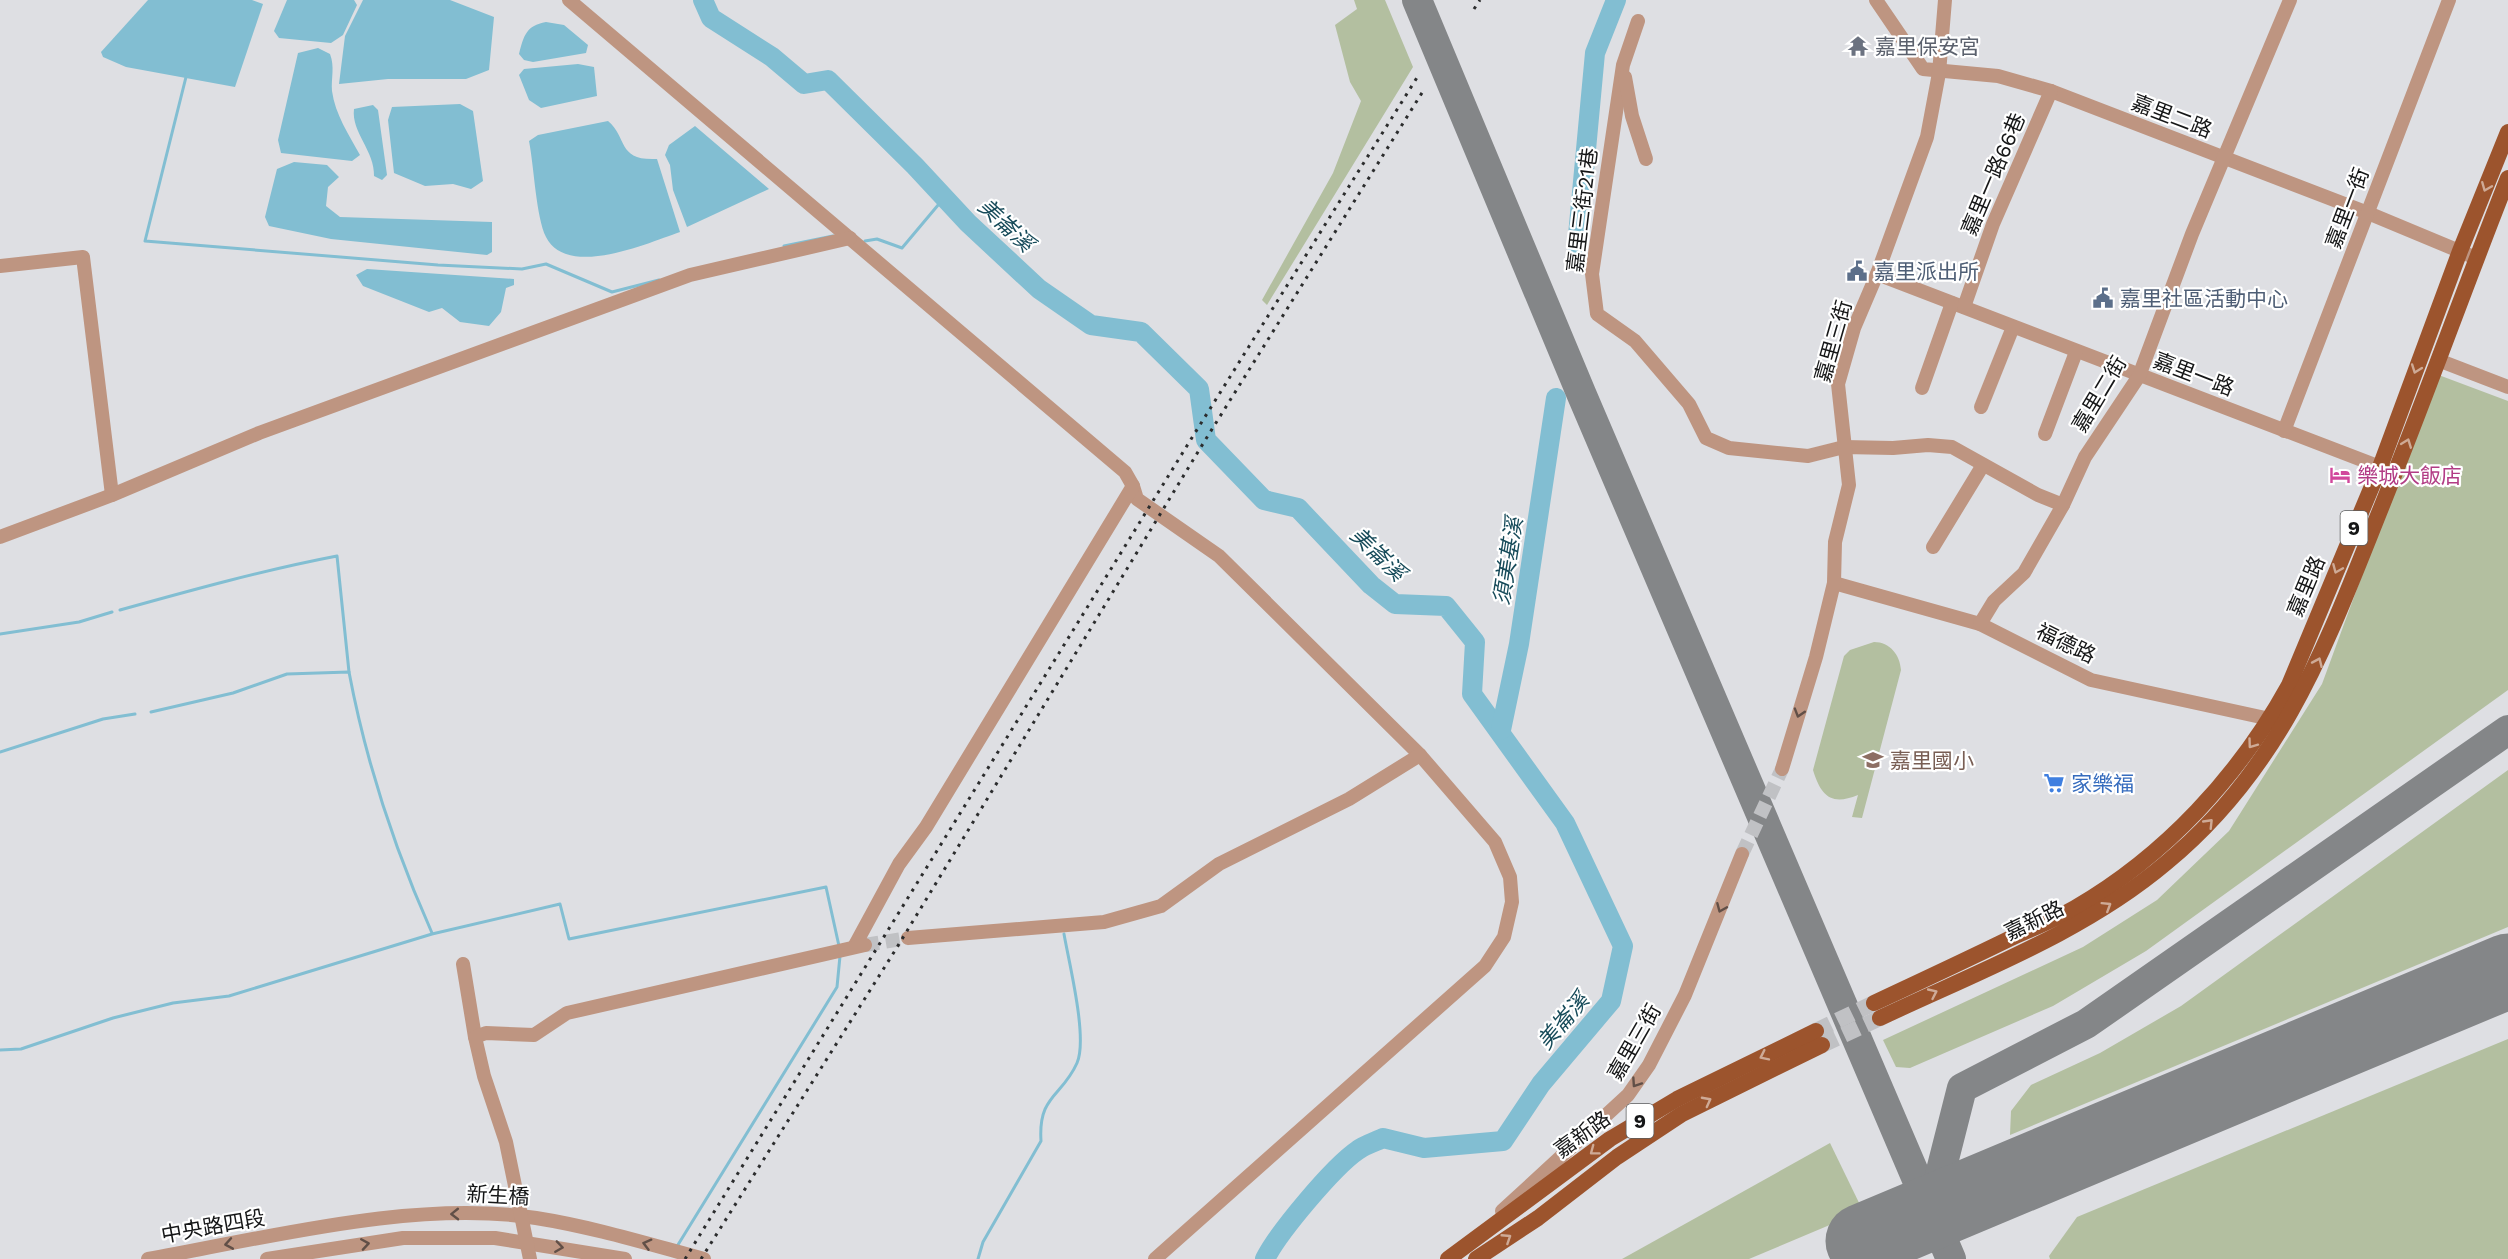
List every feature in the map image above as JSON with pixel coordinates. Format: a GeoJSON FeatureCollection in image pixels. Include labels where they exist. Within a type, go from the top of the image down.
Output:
{"type":"FeatureCollection","features":[{"type":"Feature","properties":{"kind":"main road","name":"嘉里路"},"geometry":{"type":"LineString","coordinates":[[2388,470],[2460,251],[2508,132]]}},
{"type":"Feature","properties":{"kind":"main road","name":"嘉里路"},"geometry":{"type":"LineString","coordinates":[[2167,863],[2230,800],[2276,724],[2289,685],[2438,360],[2508,178]]}},
{"type":"Feature","properties":{"kind":"main road","name":"嘉里路"},"geometry":{"type":"LineString","coordinates":[[2124,876],[2193,816],[2276,724]]}},
{"type":"Feature","properties":{"kind":"main road","name":"嘉新路"},"geometry":{"type":"LineString","coordinates":[[2124,876],[2074,909],[1877,1011],[2083,921],[2126,894],[2167,863]]}},
{"type":"Feature","properties":{"kind":"main road","name":"嘉新路"},"geometry":{"type":"LineString","coordinates":[[1448,1259],[1610,1139],[1688,1093],[1820,1038],[1682,1114],[1617,1156],[1538,1218],[1476,1259]]}},
{"type":"Feature","properties":{"kind":"street"},"geometry":{"type":"LineString","coordinates":[[569,0],[1125,472],[1134,486],[1137,499],[1219,556],[1420,755],[1491,837],[1507,864],[1512,902],[1508,926],[1499,947],[1485,966],[1155,1259]]}},
{"type":"Feature","properties":{"kind":"street","name":"嘉里二路"},"geometry":{"type":"LineString","coordinates":[[1876,0],[1923,69],[1939,73],[1998,76],[2051,91],[2368,213],[2476,258]]}},
{"type":"Feature","properties":{"kind":"street","name":"嘉里三街"},"geometry":{"type":"LineString","coordinates":[[1782,769],[1816,657],[1834,582],[1835,542],[1849,485],[1838,384],[1854,328],[1877,274],[1927,137],[1939,73],[1945,0]]}},
{"type":"Feature","properties":{"kind":"street","name":"嘉里二街"},"geometry":{"type":"LineString","coordinates":[[1980,624],[1994,601],[2024,573],[2063,505],[2085,457],[2139,376],[2163,308],[2290,0]]}},
{"type":"Feature","properties":{"kind":"street","name":"嘉里一街"},"geometry":{"type":"LineString","coordinates":[[2284,431],[2449,0]]}},
{"type":"Feature","properties":{"kind":"street","name":"嘉里三街21巷"},"geometry":{"type":"LineString","coordinates":[[1638,21],[1623,65],[1592,274],[1597,314],[1635,341],[1689,404],[1706,438],[1729,448],[1808,456],[1844,447],[1893,448],[1928,445],[1952,447],[2063,505]]}},
{"type":"Feature","properties":{"kind":"street"},"geometry":{"type":"LineString","coordinates":[[1623,65],[1632,116],[1646,159]]}},
{"type":"Feature","properties":{"kind":"street","name":"嘉里一路66巷"},"geometry":{"type":"LineString","coordinates":[[1922,388],[2051,91]]}},
{"type":"Feature","properties":{"kind":"street"},"geometry":{"type":"LineString","coordinates":[[0,537],[112,495],[259,433],[690,275],[850,237]]}},
{"type":"Feature","properties":{"kind":"street"},"geometry":{"type":"LineString","coordinates":[[0,266],[83,257],[112,495]]}},
{"type":"Feature","properties":{"kind":"street","name":"嘉里一路"},"geometry":{"type":"LineString","coordinates":[[1877,274],[2388,470]]}},
{"type":"Feature","properties":{"kind":"street"},"geometry":{"type":"LineString","coordinates":[[1981,407],[2013,327]]}},
{"type":"Feature","properties":{"kind":"street"},"geometry":{"type":"LineString","coordinates":[[2045,434],[2076,352]]}},
{"type":"Feature","properties":{"kind":"street"},"geometry":{"type":"LineString","coordinates":[[2438,360],[2508,387]]}},
{"type":"Feature","properties":{"kind":"street"},"geometry":{"type":"LineString","coordinates":[[1933,547],[1983,465]]}},
{"type":"Feature","properties":{"kind":"street"},"geometry":{"type":"LineString","coordinates":[[475,1037],[486,1033],[534,1035],[567,1013],[849,948],[899,864],[926,827],[1134,486]]}},
{"type":"Feature","properties":{"kind":"street","name":"福德路"},"geometry":{"type":"LineString","coordinates":[[1834,582],[1980,624],[2091,680],[2276,724]]}},
{"type":"Feature","properties":{"kind":"street"},"geometry":{"type":"LineString","coordinates":[[908,938],[1104,922],[1161,906],[1219,864],[1349,799],[1420,755]]}},
{"type":"Feature","properties":{"kind":"street","name":"嘉里三街"},"geometry":{"type":"LineString","coordinates":[[1478,1235],[1628,1095],[1649,1065],[1685,995],[1742,854]]}},
{"type":"Feature","properties":{"kind":"street"},"geometry":{"type":"LineString","coordinates":[[463,964],[475,1037],[484,1076],[506,1142],[530,1259]]}},
{"type":"Feature","properties":{"kind":"street","name":"新生橋"},"geometry":{"type":"LineString","coordinates":[[286,1234],[401,1215],[479,1214],[545,1220],[600,1231],[704,1259]]}},
{"type":"Feature","properties":{"kind":"street","name":"中央路四段"},"geometry":{"type":"LineString","coordinates":[[148,1259],[286,1234]]}},
{"type":"Feature","properties":{"kind":"street","name":"新生橋"},"geometry":{"type":"LineString","coordinates":[[286,1257],[403,1238],[495,1238],[625,1259]]}},
{"type":"Feature","properties":{"kind":"street","name":"中央路四段"},"geometry":{"type":"LineString","coordinates":[[267,1259],[286,1257]]}},
{"type":"Feature","properties":{"kind":"green space"},"geometry":{"type":"Polygon","coordinates":[[[1354,0],[1385,0],[1413,67],[1267,305],[1262,300],[1333,173],[1361,101],[1350,82],[1335,25],[1357,9],[1354,0]]]}},
{"type":"Feature","properties":{"kind":"green space"},"geometry":{"type":"Polygon","coordinates":[[[2436,374],[2508,401],[2508,690],[2146,951],[2053,1006],[1910,1068],[1896,1067],[1883,1040],[2083,947],[2157,900],[2229,831],[2322,684],[2436,374]]]}},
{"type":"Feature","properties":{"kind":"green space"},"geometry":{"type":"Polygon","coordinates":[[[1874,642],[1885,644],[1893,650],[1899,659],[1901,670],[1862,818],[1852,817],[1858,795],[1841,799],[1828,796],[1820,786],[1813,770],[1844,656],[1850,650],[1874,642]]]}},
{"type":"Feature","properties":{"kind":"green space"},"geometry":{"type":"Polygon","coordinates":[[[2508,770],[2508,927],[2010,1135],[2011,1111],[2031,1085],[2100,1053],[2181,1006],[2508,770]]]}},
{"type":"Feature","properties":{"kind":"green space"},"geometry":{"type":"Polygon","coordinates":[[[2508,1039],[2508,1259],[2050,1259],[2049,1256],[2077,1217],[2508,1039]]]}},
{"type":"Feature","properties":{"kind":"green space"},"geometry":{"type":"Polygon","coordinates":[[[1830,1143],[1863,1211],[1749,1259],[1622,1259],[1830,1143]]]}},
{"type":"Feature","properties":{"kind":"water"},"geometry":{"type":"Polygon","coordinates":[[[148,0],[252,0],[263,4],[235,87],[126,67],[103,57],[101,52],[148,0]]]}},
{"type":"Feature","properties":{"kind":"water"},"geometry":{"type":"Polygon","coordinates":[[[287,0],[354,0],[357,5],[343,35],[331,43],[279,38],[274,31],[287,0]]]}},
{"type":"Feature","properties":{"kind":"water"},"geometry":{"type":"Polygon","coordinates":[[[363,0],[450,0],[494,17],[489,70],[466,79],[388,79],[339,84],[345,36],[363,0]]]}},
{"type":"Feature","properties":{"kind":"water"},"geometry":{"type":"Polygon","coordinates":[[[546,22],[564,25],[588,45],[586,53],[533,62],[524,60],[519,54],[527,32],[534,26],[546,22]]]}},
{"type":"Feature","properties":{"kind":"water"},"geometry":{"type":"Polygon","coordinates":[[[318,48],[330,54],[333,68],[332,91],[336,108],[360,155],[352,161],[281,153],[278,140],[298,53],[318,48]]]}},
{"type":"Feature","properties":{"kind":"water"},"geometry":{"type":"Polygon","coordinates":[[[578,64],[594,67],[597,96],[541,108],[529,100],[519,75],[524,69],[578,64]]]}},
{"type":"Feature","properties":{"kind":"water"},"geometry":{"type":"Polygon","coordinates":[[[460,104],[473,111],[483,181],[471,189],[453,184],[425,186],[394,173],[388,120],[392,107],[460,104]]]}},
{"type":"Feature","properties":{"kind":"water"},"geometry":{"type":"Polygon","coordinates":[[[373,105],[378,110],[387,175],[382,180],[374,176],[371,158],[359,134],[354,117],[354,109],[373,105]]]}},
{"type":"Feature","properties":{"kind":"water"},"geometry":{"type":"Polygon","coordinates":[[[608,121],[629,152],[644,159],[657,159],[680,232],[609,254],[589,257],[571,255],[556,249],[546,237],[538,204],[529,141],[538,135],[608,121]]]}},
{"type":"Feature","properties":{"kind":"water"},"geometry":{"type":"Polygon","coordinates":[[[695,126],[769,189],[687,227],[673,190],[670,165],[665,155],[669,145],[695,126]]]}},
{"type":"Feature","properties":{"kind":"water"},"geometry":{"type":"Polygon","coordinates":[[[294,162],[327,165],[339,177],[328,187],[326,206],[340,217],[492,222],[492,252],[487,255],[331,239],[269,226],[265,217],[277,169],[294,162]]]}},
{"type":"Feature","properties":{"kind":"water"},"geometry":{"type":"Polygon","coordinates":[[[367,269],[514,279],[514,285],[506,288],[501,312],[489,326],[460,322],[442,308],[429,312],[363,286],[356,275],[367,269]]]}},
{"type":"Feature","properties":{"kind":"waterway","name":"美崙溪"},"geometry":{"type":"LineString","coordinates":[[703,0],[711,18],[772,57],[804,84],[828,80],[915,166],[968,223],[1039,289],[1091,325],[1141,332],[1199,389],[1206,440],[1264,500],[1298,508],[1371,585],[1395,604],[1446,606],[1475,642],[1472,694],[1565,823],[1623,946],[1611,1001],[1541,1084],[1503,1141],[1424,1148],[1383,1138],[1364,1147],[1347,1158],[1321,1185],[1282,1233],[1265,1259]]}},
{"type":"Feature","properties":{"kind":"waterway","name":"須美基溪"},"geometry":{"type":"LineString","coordinates":[[1577,246],[1595,53],[1616,0]]}},
{"type":"Feature","properties":{"kind":"waterway"},"geometry":{"type":"LineString","coordinates":[[186,77],[145,241],[438,265],[522,269],[546,264],[612,292],[659,280]]}},
{"type":"Feature","properties":{"kind":"waterway"},"geometry":{"type":"LineString","coordinates":[[865,241],[877,239],[902,248],[944,198]]}},
{"type":"Feature","properties":{"kind":"waterway"},"geometry":{"type":"LineString","coordinates":[[784,246],[833,236]]}},
{"type":"Feature","properties":{"kind":"waterway","name":"須美基溪"},"geometry":{"type":"LineString","coordinates":[[1501,730],[1519,644],[1556,398]]}},
{"type":"Feature","properties":{"kind":"waterway"},"geometry":{"type":"LineString","coordinates":[[120,610],[255,574],[337,556],[349,672]]}},
{"type":"Feature","properties":{"kind":"waterway"},"geometry":{"type":"LineString","coordinates":[[0,634],[79,622],[112,612]]}},
{"type":"Feature","properties":{"kind":"waterway"},"geometry":{"type":"LineString","coordinates":[[151,712],[233,693],[287,674],[349,672],[364,739],[383,805],[432,933]]}},
{"type":"Feature","properties":{"kind":"waterway"},"geometry":{"type":"LineString","coordinates":[[0,752],[103,719],[135,714]]}},
{"type":"Feature","properties":{"kind":"waterway"},"geometry":{"type":"LineString","coordinates":[[0,1050],[21,1049],[113,1018],[173,1003],[229,996],[432,934],[560,904],[569,939],[826,887],[839,946]]}},
{"type":"Feature","properties":{"kind":"waterway"},"geometry":{"type":"LineString","coordinates":[[978,1259],[983,1242],[1041,1141],[1041,1126],[1047,1105],[1065,1083],[1077,1063],[1080,1051],[1079,1019],[1064,934]]}},
{"type":"Feature","properties":{"kind":"waterway"},"geometry":{"type":"LineString","coordinates":[[676,1248],[837,987],[840,956]]}},
{"type":"Feature","properties":{"kind":"taxiway"},"geometry":{"type":"LineString","coordinates":[[1417,0],[1581,393],[1951,1259]]}},
{"type":"Feature","properties":{"kind":"taxiway"},"geometry":{"type":"LineString","coordinates":[[1930,1214],[1962,1088],[2086,1024],[2508,730]]}},
{"type":"Feature","properties":{"kind":"runway"},"geometry":{"type":"LineString","coordinates":[[1863,1241],[2508,971]]}},
{"type":"Feature","properties":{"kind":"tunnel"},"geometry":{"type":"LineString","coordinates":[[1742,854],[1782,769]]}},
{"type":"Feature","properties":{"kind":"tunnel"},"geometry":{"type":"LineString","coordinates":[[865,945],[908,938]]}},
{"type":"Feature","properties":{"kind":"tunnel"},"geometry":{"type":"LineString","coordinates":[[1816,1031],[1874,1003]]}},
{"type":"Feature","properties":{"kind":"tunnel"},"geometry":{"type":"LineString","coordinates":[[1822,1045],[1880,1018]]}},
{"type":"Feature","properties":{"kind":"railway"},"geometry":{"type":"LineString","coordinates":[[1474,9],[1480,0]]}},
{"type":"Feature","properties":{"kind":"railway"},"geometry":{"type":"LineString","coordinates":[[685,1259],[1418,76]]}},
{"type":"Feature","properties":{"kind":"railway"},"geometry":{"type":"LineString","coordinates":[[701,1259],[896,949],[1204,442],[1425,88]]}},
{"type":"Feature","properties":{"kind":"place","name":"嘉里保安宮"},"geometry":{"type":"Point","coordinates":[1858,46]}},
{"type":"Feature","properties":{"kind":"place","name":"嘉里派出所"},"geometry":{"type":"Point","coordinates":[1857,271]}},
{"type":"Feature","properties":{"kind":"place","name":"嘉里社區活動中心"},"geometry":{"type":"Point","coordinates":[2103,298]}},
{"type":"Feature","properties":{"kind":"place","name":"樂城大飯店"},"geometry":{"type":"Point","coordinates":[2340,475]}},
{"type":"Feature","properties":{"kind":"place","name":"嘉里國小"},"geometry":{"type":"Point","coordinates":[1873,760]}},
{"type":"Feature","properties":{"kind":"place","name":"家樂福"},"geometry":{"type":"Point","coordinates":[2054,783]}}]}
